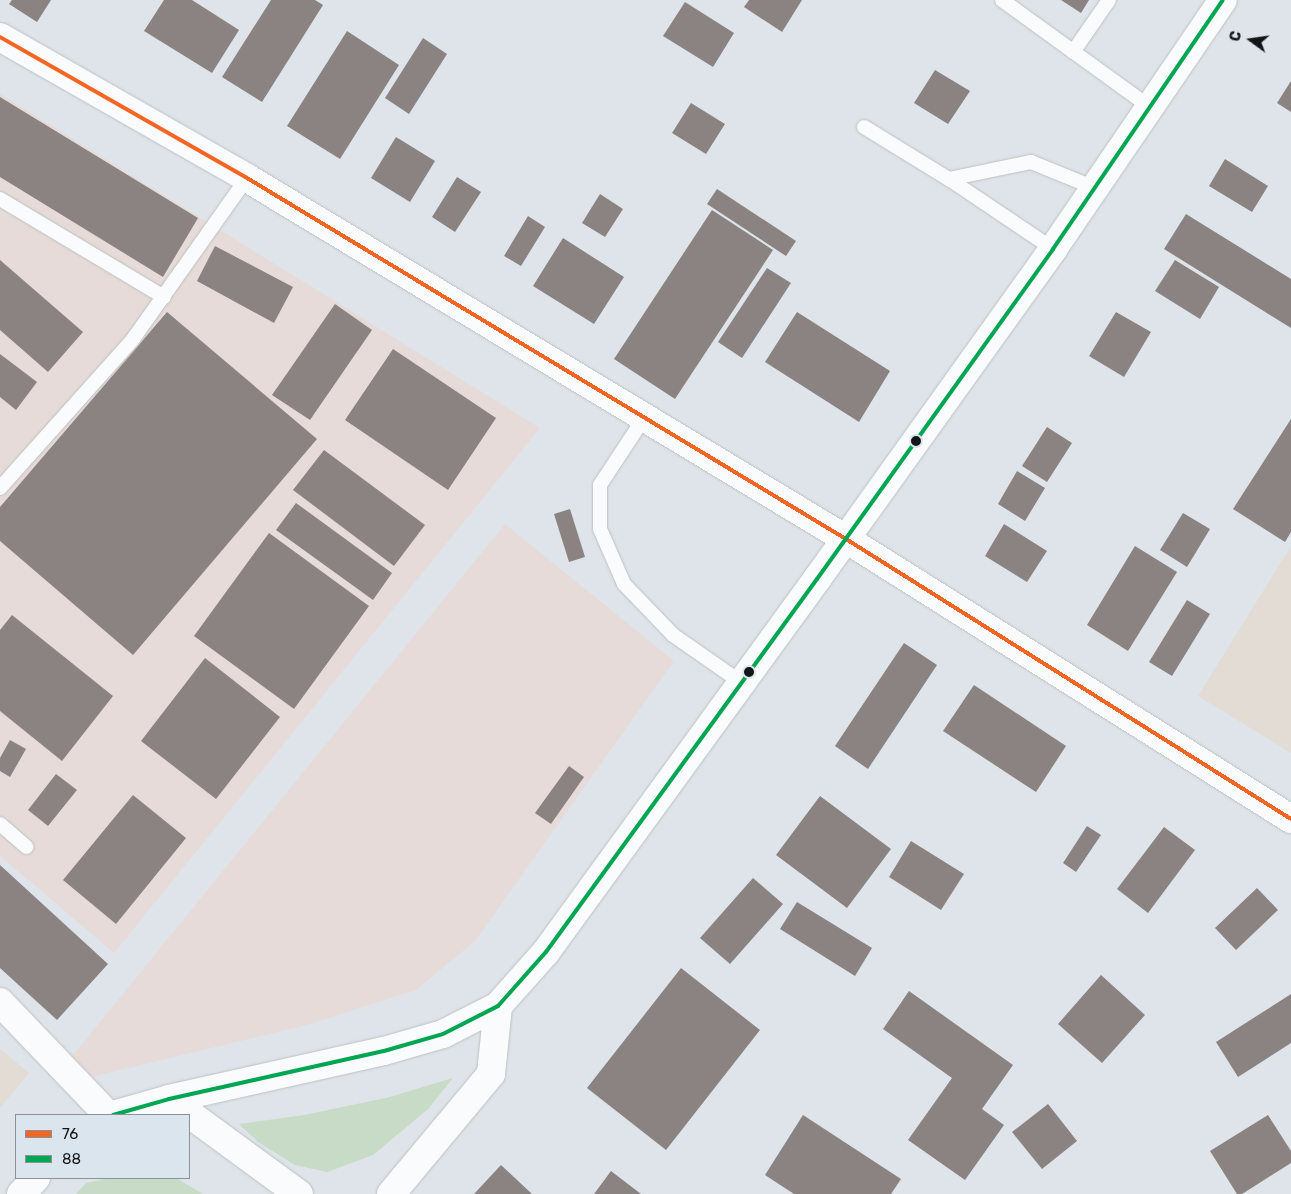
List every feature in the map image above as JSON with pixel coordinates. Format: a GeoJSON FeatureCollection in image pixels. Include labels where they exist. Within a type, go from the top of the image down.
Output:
{"type":"FeatureCollection","features":[{"type":"Feature","properties":{"kind":"street"},"geometry":{"type":"LineString","coordinates":[[116,1114],[169,1099],[384,1051],[444,1034],[498,1006],[546,952],[846,539],[1053,249],[1223,0]]}},
{"type":"Feature","properties":{"kind":"street"},"geometry":{"type":"LineString","coordinates":[[0,37],[247,178],[846,539],[1291,820]]}},
{"type":"Feature","properties":{"kind":"street"},"geometry":{"type":"LineString","coordinates":[[0,1002],[107,1114]]}},
{"type":"Feature","properties":{"kind":"street"},"geometry":{"type":"LineString","coordinates":[[391,1194],[491,1074],[498,1006]]}},
{"type":"Feature","properties":{"kind":"street"},"geometry":{"type":"LineString","coordinates":[[169,1099],[190,1114]]}},
{"type":"Feature","properties":{"kind":"street"},"geometry":{"type":"LineString","coordinates":[[190,1114],[299,1194]]}},
{"type":"Feature","properties":{"kind":"street"},"geometry":{"type":"LineString","coordinates":[[21,1194],[35,1179]]}},
{"type":"Feature","properties":{"kind":"lane"},"geometry":{"type":"LineString","coordinates":[[1002,0],[1150,107]]}},
{"type":"Feature","properties":{"kind":"lane"},"geometry":{"type":"LineString","coordinates":[[1074,52],[1109,0]]}},
{"type":"Feature","properties":{"kind":"lane"},"geometry":{"type":"LineString","coordinates":[[864,127],[950,179],[1053,249]]}},
{"type":"Feature","properties":{"kind":"lane"},"geometry":{"type":"LineString","coordinates":[[950,179],[1031,162],[1095,188]]}},
{"type":"Feature","properties":{"kind":"lane"},"geometry":{"type":"LineString","coordinates":[[0,488],[133,338],[247,178]]}},
{"type":"Feature","properties":{"kind":"lane"},"geometry":{"type":"LineString","coordinates":[[0,199],[164,297]]}},
{"type":"Feature","properties":{"kind":"lane"},"geometry":{"type":"LineString","coordinates":[[644,418],[600,485],[600,529],[624,584],[673,636],[742,682]]}},
{"type":"Feature","properties":{"kind":"lane"},"geometry":{"type":"LineString","coordinates":[[0,824],[26,847]]}},
{"type":"Feature","properties":{"kind":"shaded area"},"geometry":{"type":"Polygon","coordinates":[[[0,94],[540,428],[114,953],[0,856],[0,94]]]}},
{"type":"Feature","properties":{"kind":"shaded area"},"geometry":{"type":"Polygon","coordinates":[[[505,524],[674,661],[475,941],[416,990],[303,1026],[87,1078],[70,1059],[505,524]]]}},
{"type":"Feature","properties":{"kind":"shaded area"},"geometry":{"type":"Polygon","coordinates":[[[1291,546],[1291,753],[1198,696],[1291,546]]]}},
{"type":"Feature","properties":{"kind":"shaded area"},"geometry":{"type":"Polygon","coordinates":[[[0,1049],[29,1073],[0,1108],[0,1049]]]}},
{"type":"Feature","properties":{"kind":"green space"},"geometry":{"type":"Polygon","coordinates":[[[453,1078],[428,1109],[373,1155],[327,1172],[295,1165],[258,1142],[239,1124],[304,1115],[386,1098],[453,1078]]]}},
{"type":"Feature","properties":{"kind":"green space"},"geometry":{"type":"Polygon","coordinates":[[[105,1179],[178,1179],[203,1194],[76,1194],[86,1183],[105,1179]]]}},
{"type":"Feature","properties":{"kind":"building"},"geometry":{"type":"Polygon","coordinates":[[[12,0],[51,0],[37,22],[9,4],[12,0]]]}},
{"type":"Feature","properties":{"kind":"building"},"geometry":{"type":"Polygon","coordinates":[[[164,0],[192,0],[239,30],[212,73],[144,31],[164,0]]]}},
{"type":"Feature","properties":{"kind":"building"},"geometry":{"type":"Polygon","coordinates":[[[271,0],[315,0],[323,5],[262,102],[222,77],[271,0]]]}},
{"type":"Feature","properties":{"kind":"building"},"geometry":{"type":"Polygon","coordinates":[[[749,0],[802,0],[782,32],[744,7],[749,0]]]}},
{"type":"Feature","properties":{"kind":"building"},"geometry":{"type":"Polygon","coordinates":[[[1061,0],[1089,0],[1081,13],[1061,0]]]}},
{"type":"Feature","properties":{"kind":"building"},"geometry":{"type":"Polygon","coordinates":[[[685,2],[734,33],[713,67],[663,36],[685,2]]]}},
{"type":"Feature","properties":{"kind":"building"},"geometry":{"type":"Polygon","coordinates":[[[347,31],[399,65],[340,159],[287,126],[347,31]]]}},
{"type":"Feature","properties":{"kind":"building"},"geometry":{"type":"Polygon","coordinates":[[[423,38],[447,54],[409,114],[385,98],[423,38]]]}},
{"type":"Feature","properties":{"kind":"building"},"geometry":{"type":"Polygon","coordinates":[[[935,70],[970,91],[948,124],[914,103],[935,70]]]}},
{"type":"Feature","properties":{"kind":"building"},"geometry":{"type":"Polygon","coordinates":[[[1291,81],[1291,112],[1277,103],[1291,81]]]}},
{"type":"Feature","properties":{"kind":"building"},"geometry":{"type":"Polygon","coordinates":[[[0,97],[198,218],[163,277],[0,177],[0,97]]]}},
{"type":"Feature","properties":{"kind":"building"},"geometry":{"type":"Polygon","coordinates":[[[691,103],[725,124],[706,154],[672,133],[691,103]]]}},
{"type":"Feature","properties":{"kind":"building"},"geometry":{"type":"Polygon","coordinates":[[[396,137],[435,161],[410,202],[371,178],[396,137]]]}},
{"type":"Feature","properties":{"kind":"building"},"geometry":{"type":"Polygon","coordinates":[[[1225,159],[1268,186],[1252,212],[1209,186],[1225,159]]]}},
{"type":"Feature","properties":{"kind":"building"},"geometry":{"type":"Polygon","coordinates":[[[457,177],[481,192],[455,232],[432,217],[457,177]]]}},
{"type":"Feature","properties":{"kind":"building"},"geometry":{"type":"Polygon","coordinates":[[[717,189],[796,241],[786,256],[707,204],[717,189]]]}},
{"type":"Feature","properties":{"kind":"building"},"geometry":{"type":"Polygon","coordinates":[[[600,194],[623,209],[605,237],[582,223],[600,194]]]}},
{"type":"Feature","properties":{"kind":"building"},"geometry":{"type":"Polygon","coordinates":[[[712,210],[773,250],[675,399],[614,359],[712,210]]]}},
{"type":"Feature","properties":{"kind":"building"},"geometry":{"type":"Polygon","coordinates":[[[1186,214],[1291,279],[1291,328],[1164,249],[1186,214]]]}},
{"type":"Feature","properties":{"kind":"building"},"geometry":{"type":"Polygon","coordinates":[[[528,216],[545,227],[521,266],[504,256],[528,216]]]}},
{"type":"Feature","properties":{"kind":"building"},"geometry":{"type":"Polygon","coordinates":[[[563,238],[624,277],[594,324],[533,286],[563,238]]]}},
{"type":"Feature","properties":{"kind":"building"},"geometry":{"type":"Polygon","coordinates":[[[215,246],[293,287],[274,323],[197,281],[215,246]]]}},
{"type":"Feature","properties":{"kind":"building"},"geometry":{"type":"Polygon","coordinates":[[[0,260],[83,332],[48,372],[0,330],[0,260]]]}},
{"type":"Feature","properties":{"kind":"building"},"geometry":{"type":"Polygon","coordinates":[[[1175,260],[1219,287],[1200,319],[1155,291],[1175,260]]]}},
{"type":"Feature","properties":{"kind":"building"},"geometry":{"type":"Polygon","coordinates":[[[767,268],[791,283],[742,358],[718,342],[767,268]]]}},
{"type":"Feature","properties":{"kind":"building"},"geometry":{"type":"Polygon","coordinates":[[[335,304],[372,330],[310,420],[272,395],[335,304]]]}},
{"type":"Feature","properties":{"kind":"building"},"geometry":{"type":"Polygon","coordinates":[[[167,312],[317,439],[133,655],[0,541],[0,507],[167,312]]]}},
{"type":"Feature","properties":{"kind":"building"},"geometry":{"type":"Polygon","coordinates":[[[797,312],[890,371],[859,422],[765,362],[797,312]]]}},
{"type":"Feature","properties":{"kind":"building"},"geometry":{"type":"Polygon","coordinates":[[[1116,312],[1151,332],[1124,377],[1089,356],[1116,312]]]}},
{"type":"Feature","properties":{"kind":"building"},"geometry":{"type":"Polygon","coordinates":[[[393,349],[496,418],[448,490],[345,420],[393,349]]]}},
{"type":"Feature","properties":{"kind":"building"},"geometry":{"type":"Polygon","coordinates":[[[0,354],[37,382],[16,410],[0,397],[0,354]]]}},
{"type":"Feature","properties":{"kind":"building"},"geometry":{"type":"Polygon","coordinates":[[[1291,419],[1291,532],[1285,542],[1233,509],[1291,419]]]}},
{"type":"Feature","properties":{"kind":"building"},"geometry":{"type":"Polygon","coordinates":[[[1047,427],[1072,443],[1047,482],[1022,466],[1047,427]]]}},
{"type":"Feature","properties":{"kind":"building"},"geometry":{"type":"Polygon","coordinates":[[[324,450],[425,525],[394,566],[293,490],[324,450]]]}},
{"type":"Feature","properties":{"kind":"building"},"geometry":{"type":"Polygon","coordinates":[[[1017,471],[1045,488],[1025,521],[998,504],[1017,471]]]}},
{"type":"Feature","properties":{"kind":"building"},"geometry":{"type":"Polygon","coordinates":[[[296,503],[392,573],[373,600],[276,530],[296,503]]]}},
{"type":"Feature","properties":{"kind":"building"},"geometry":{"type":"Polygon","coordinates":[[[570,509],[585,557],[569,562],[554,514],[570,509]]]}},
{"type":"Feature","properties":{"kind":"building"},"geometry":{"type":"Polygon","coordinates":[[[1183,513],[1210,529],[1187,567],[1160,550],[1183,513]]]}},
{"type":"Feature","properties":{"kind":"building"},"geometry":{"type":"Polygon","coordinates":[[[1004,524],[1047,551],[1027,582],[985,556],[1004,524]]]}},
{"type":"Feature","properties":{"kind":"building"},"geometry":{"type":"Polygon","coordinates":[[[269,533],[369,606],[294,709],[194,636],[269,533]]]}},
{"type":"Feature","properties":{"kind":"building"},"geometry":{"type":"Polygon","coordinates":[[[1135,546],[1177,572],[1128,651],[1087,625],[1135,546]]]}},
{"type":"Feature","properties":{"kind":"building"},"geometry":{"type":"Polygon","coordinates":[[[1187,600],[1210,614],[1172,676],[1149,662],[1187,600]]]}},
{"type":"Feature","properties":{"kind":"building"},"geometry":{"type":"Polygon","coordinates":[[[12,615],[113,696],[62,761],[0,711],[0,630],[12,615]]]}},
{"type":"Feature","properties":{"kind":"building"},"geometry":{"type":"Polygon","coordinates":[[[904,643],[937,665],[868,769],[835,746],[904,643]]]}},
{"type":"Feature","properties":{"kind":"building"},"geometry":{"type":"Polygon","coordinates":[[[205,658],[280,717],[216,799],[141,741],[205,658]]]}},
{"type":"Feature","properties":{"kind":"building"},"geometry":{"type":"Polygon","coordinates":[[[974,685],[1066,746],[1036,792],[943,731],[974,685]]]}},
{"type":"Feature","properties":{"kind":"building"},"geometry":{"type":"Polygon","coordinates":[[[10,740],[26,749],[10,777],[0,771],[0,758],[10,740]]]}},
{"type":"Feature","properties":{"kind":"building"},"geometry":{"type":"Polygon","coordinates":[[[569,766],[584,777],[551,824],[535,813],[569,766]]]}},
{"type":"Feature","properties":{"kind":"building"},"geometry":{"type":"Polygon","coordinates":[[[56,774],[77,790],[48,826],[28,810],[56,774]]]}},
{"type":"Feature","properties":{"kind":"building"},"geometry":{"type":"Polygon","coordinates":[[[133,795],[186,838],[116,924],[63,880],[133,795]]]}},
{"type":"Feature","properties":{"kind":"building"},"geometry":{"type":"Polygon","coordinates":[[[820,796],[891,849],[847,908],[776,855],[820,796]]]}},
{"type":"Feature","properties":{"kind":"building"},"geometry":{"type":"Polygon","coordinates":[[[1087,826],[1101,835],[1076,872],[1063,863],[1087,826]]]}},
{"type":"Feature","properties":{"kind":"building"},"geometry":{"type":"Polygon","coordinates":[[[1164,827],[1195,850],[1148,913],[1117,889],[1164,827]]]}},
{"type":"Feature","properties":{"kind":"building"},"geometry":{"type":"Polygon","coordinates":[[[911,841],[964,874],[941,910],[889,877],[911,841]]]}},
{"type":"Feature","properties":{"kind":"building"},"geometry":{"type":"Polygon","coordinates":[[[0,865],[108,964],[57,1020],[0,968],[0,865]]]}},
{"type":"Feature","properties":{"kind":"building"},"geometry":{"type":"Polygon","coordinates":[[[753,878],[783,904],[730,964],[700,938],[753,878]]]}},
{"type":"Feature","properties":{"kind":"building"},"geometry":{"type":"Polygon","coordinates":[[[1257,888],[1278,910],[1236,950],[1215,928],[1257,888]]]}},
{"type":"Feature","properties":{"kind":"building"},"geometry":{"type":"Polygon","coordinates":[[[797,902],[872,948],[855,976],[780,929],[797,902]]]}},
{"type":"Feature","properties":{"kind":"building"},"geometry":{"type":"Polygon","coordinates":[[[681,968],[760,1030],[666,1150],[587,1088],[681,968]]]}},
{"type":"Feature","properties":{"kind":"building"},"geometry":{"type":"Polygon","coordinates":[[[1101,975],[1145,1015],[1102,1063],[1058,1024],[1101,975]]]}},
{"type":"Feature","properties":{"kind":"building"},"geometry":{"type":"Polygon","coordinates":[[[909,991],[1013,1065],[982,1109],[1004,1125],[965,1180],[908,1140],[952,1078],[883,1029],[909,991]]]}},
{"type":"Feature","properties":{"kind":"building"},"geometry":{"type":"Polygon","coordinates":[[[1291,994],[1291,1043],[1238,1077],[1216,1042],[1291,994]]]}},
{"type":"Feature","properties":{"kind":"building"},"geometry":{"type":"Polygon","coordinates":[[[1048,1104],[1077,1141],[1042,1169],[1012,1132],[1048,1104]]]}},
{"type":"Feature","properties":{"kind":"building"},"geometry":{"type":"Polygon","coordinates":[[[803,1115],[901,1179],[891,1194],[794,1194],[765,1175],[803,1115]]]}},
{"type":"Feature","properties":{"kind":"building"},"geometry":{"type":"Polygon","coordinates":[[[1268,1115],[1291,1151],[1291,1163],[1242,1194],[1237,1194],[1210,1151],[1268,1115]]]}},
{"type":"Feature","properties":{"kind":"building"},"geometry":{"type":"Polygon","coordinates":[[[501,1165],[532,1194],[474,1194],[501,1165]]]}},
{"type":"Feature","properties":{"kind":"building"},"geometry":{"type":"Polygon","coordinates":[[[611,1171],[641,1194],[594,1194],[611,1171]]]}},
{"type":"Feature","properties":{"kind":"transit line","name":"88"},"geometry":{"type":"LineString","coordinates":[[116,1114],[169,1099],[384,1051],[443,1034],[498,1006],[546,952],[817,579],[1053,249],[1223,0]]}},
{"type":"Feature","properties":{"kind":"transit line","name":"76"},"geometry":{"type":"LineString","coordinates":[[0,37],[247,178],[846,539],[1291,819]]}}]}
